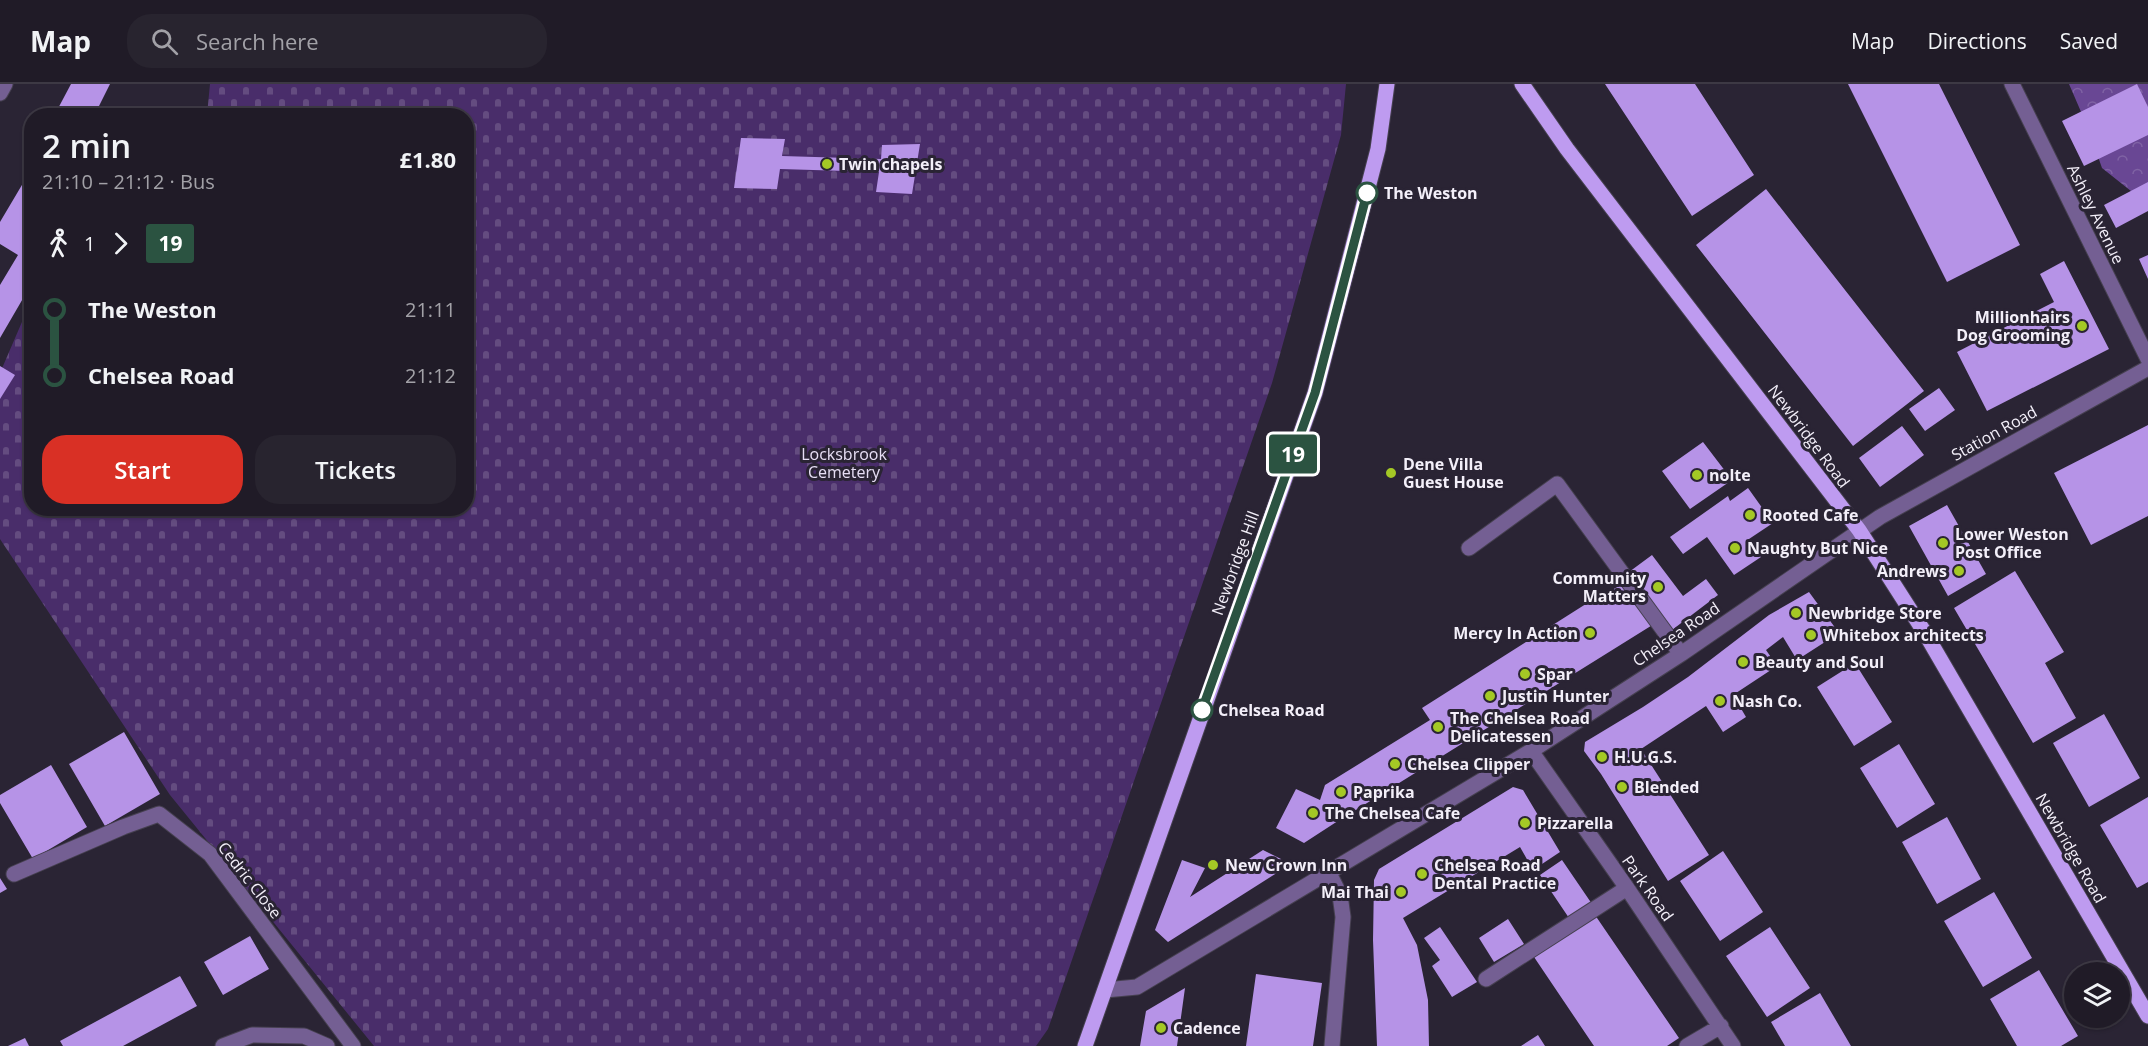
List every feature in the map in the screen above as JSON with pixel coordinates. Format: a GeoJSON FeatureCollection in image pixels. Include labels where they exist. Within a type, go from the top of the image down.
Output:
{"type":"FeatureCollection","features":[{"type":"Feature","properties":{"kind":"main road","name":"Newbridge Hill"},"geometry":{"type":"LineString","coordinates":[[1085,1046],[1315,393],[1378,149],[1387,84]]}},
{"type":"Feature","properties":{"kind":"main road","name":"Newbridge Road"},"geometry":{"type":"LineString","coordinates":[[1522,84],[1567,149],[1859,530],[1925,633],[2148,1016]]}},
{"type":"Feature","properties":{"kind":"street"},"geometry":{"type":"LineString","coordinates":[[0,93],[5,84]]}},
{"type":"Feature","properties":{"kind":"street","name":"Ashley Avenue"},"geometry":{"type":"LineString","coordinates":[[2012,84],[2148,359]]}},
{"type":"Feature","properties":{"kind":"street","name":"Station Road"},"geometry":{"type":"LineString","coordinates":[[1859,530],[2148,368]]}},
{"type":"Feature","properties":{"kind":"street"},"geometry":{"type":"LineString","coordinates":[[1469,549],[1557,484],[1681,654]]}},
{"type":"Feature","properties":{"kind":"street","name":"Chelsea Road"},"geometry":{"type":"LineString","coordinates":[[1104,990],[1137,987],[1531,752],[1681,654],[1859,530]]}},
{"type":"Feature","properties":{"kind":"street","name":"Park Road"},"geometry":{"type":"LineString","coordinates":[[1531,752],[1627,888],[1733,1046]]}},
{"type":"Feature","properties":{"kind":"street","name":"Cedric Close"},"geometry":{"type":"LineString","coordinates":[[14,874],[159,814],[210,854],[353,1046]]}},
{"type":"Feature","properties":{"kind":"street"},"geometry":{"type":"LineString","coordinates":[[1328,871],[1340,895],[1343,917],[1332,1046]]}},
{"type":"Feature","properties":{"kind":"street"},"geometry":{"type":"LineString","coordinates":[[1486,978],[1627,888]]}},
{"type":"Feature","properties":{"kind":"street"},"geometry":{"type":"LineString","coordinates":[[1687,1046],[1721,1026]]}},
{"type":"Feature","properties":{"kind":"street"},"geometry":{"type":"LineString","coordinates":[[223,1046],[252,1035],[304,1036],[327,1046]]}},
{"type":"Feature","properties":{"kind":"green space","name":"Locksbrook Cemetery"},"geometry":{"type":"Polygon","coordinates":[[[210,84],[1346,84],[1341,135],[1272,383],[1048,1029],[1036,1046],[374,1046],[170,795],[0,539],[0,373],[24,317],[24,516],[474,516],[474,108],[208,108],[210,84]]]}},
{"type":"Feature","properties":{"kind":"green space"},"geometry":{"type":"Polygon","coordinates":[[[2069,84],[2148,84],[2148,201],[2141,199],[2102,168],[2069,84]]]}},
{"type":"Feature","properties":{"kind":"building"},"geometry":{"type":"Polygon","coordinates":[[[71,84],[110,84],[98,108],[58,108],[71,84]]]}},
{"type":"Feature","properties":{"kind":"building"},"geometry":{"type":"Polygon","coordinates":[[[1605,84],[1695,84],[1754,175],[1692,216],[1605,84]]]}},
{"type":"Feature","properties":{"kind":"building"},"geometry":{"type":"Polygon","coordinates":[[[1848,84],[1939,84],[2020,245],[1947,282],[1848,84]]]}},
{"type":"Feature","properties":{"kind":"building"},"geometry":{"type":"Polygon","coordinates":[[[2137,84],[2148,107],[2148,135],[2084,166],[2062,121],[2137,84]]]}},
{"type":"Feature","properties":{"kind":"building","name":"Twin chapels"},"geometry":{"type":"Polygon","coordinates":[[[741,138],[785,139],[782,156],[881,159],[882,145],[920,144],[912,194],[876,192],[879,172],[780,169],[777,189],[734,188],[741,138]]]}},
{"type":"Feature","properties":{"kind":"building"},"geometry":{"type":"Polygon","coordinates":[[[24,182],[24,297],[0,338],[0,285],[18,255],[0,244],[0,222],[24,182]]]}},
{"type":"Feature","properties":{"kind":"building"},"geometry":{"type":"Polygon","coordinates":[[[2148,182],[2148,211],[2116,228],[2104,205],[2148,182]]]}},
{"type":"Feature","properties":{"kind":"building"},"geometry":{"type":"Polygon","coordinates":[[[1766,189],[1924,391],[1853,446],[1696,245],[1766,189]]]}},
{"type":"Feature","properties":{"kind":"building"},"geometry":{"type":"Polygon","coordinates":[[[2148,255],[2148,279],[2139,259],[2148,255]]]}},
{"type":"Feature","properties":{"kind":"building"},"geometry":{"type":"Polygon","coordinates":[[[2064,261],[2109,349],[1987,411],[1957,352],[2054,302],[2040,274],[2064,261]]]}},
{"type":"Feature","properties":{"kind":"building"},"geometry":{"type":"Polygon","coordinates":[[[0,366],[15,375],[0,399],[0,366]]]}},
{"type":"Feature","properties":{"kind":"building"},"geometry":{"type":"Polygon","coordinates":[[[1939,388],[1955,410],[1925,431],[1909,409],[1939,388]]]}},
{"type":"Feature","properties":{"kind":"building"},"geometry":{"type":"Polygon","coordinates":[[[2148,425],[2148,516],[2091,545],[2054,473],[2148,425]]]}},
{"type":"Feature","properties":{"kind":"building"},"geometry":{"type":"Polygon","coordinates":[[[1902,426],[1924,455],[1880,487],[1859,458],[1902,426]]]}},
{"type":"Feature","properties":{"kind":"building","name":"nolte"},"geometry":{"type":"Polygon","coordinates":[[[1703,442],[1732,480],[1690,509],[1662,471],[1703,442]]]}},
{"type":"Feature","properties":{"kind":"building"},"geometry":{"type":"Polygon","coordinates":[[[1748,488],[1773,523],[1749,539],[1761,557],[1734,575],[1707,537],[1683,554],[1670,537],[1728,496],[1730,501],[1748,488]]]}},
{"type":"Feature","properties":{"kind":"building"},"geometry":{"type":"Polygon","coordinates":[[[1947,505],[1986,574],[1948,596],[1909,526],[1947,505]]]}},
{"type":"Feature","properties":{"kind":"building","name":"Community Matters"},"geometry":{"type":"Polygon","coordinates":[[[1652,555],[1683,596],[1706,579],[1718,595],[1672,630],[1629,572],[1652,555]]]}},
{"type":"Feature","properties":{"kind":"building"},"geometry":{"type":"Polygon","coordinates":[[[2015,571],[2064,652],[2045,663],[2076,718],[2033,743],[1954,608],[2015,571]]]}},
{"type":"Feature","properties":{"kind":"building"},"geometry":{"type":"Polygon","coordinates":[[[1625,583],[1654,624],[1351,813],[1338,808],[1344,817],[1304,843],[1276,828],[1296,789],[1320,800],[1325,785],[1430,720],[1422,708],[1589,602],[1625,583]]]}},
{"type":"Feature","properties":{"kind":"building"},"geometry":{"type":"Polygon","coordinates":[[[1809,592],[1839,633],[1797,660],[1783,637],[1766,650],[1777,666],[1733,695],[1746,717],[1723,732],[1706,706],[1641,749],[1709,855],[1668,881],[1584,751],[1585,742],[1688,677],[1769,615],[1809,592]]]}},
{"type":"Feature","properties":{"kind":"building"},"geometry":{"type":"Polygon","coordinates":[[[1855,663],[1892,722],[1854,746],[1817,687],[1855,663]]]}},
{"type":"Feature","properties":{"kind":"building"},"geometry":{"type":"Polygon","coordinates":[[[2104,714],[2140,778],[2089,807],[2053,743],[2104,714]]]}},
{"type":"Feature","properties":{"kind":"building"},"geometry":{"type":"Polygon","coordinates":[[[124,732],[160,794],[105,826],[69,764],[124,732]]]}},
{"type":"Feature","properties":{"kind":"building"},"geometry":{"type":"Polygon","coordinates":[[[1899,744],[1935,804],[1897,828],[1860,768],[1899,744]]]}},
{"type":"Feature","properties":{"kind":"building"},"geometry":{"type":"Polygon","coordinates":[[[51,765],[87,827],[33,859],[0,803],[0,795],[51,765]]]}},
{"type":"Feature","properties":{"kind":"building"},"geometry":{"type":"Polygon","coordinates":[[[1513,787],[1523,790],[1560,852],[1533,870],[1520,847],[1403,918],[1417,945],[1428,1000],[1429,1046],[1377,1046],[1373,940],[1374,880],[1379,869],[1513,787]]]}},
{"type":"Feature","properties":{"kind":"building"},"geometry":{"type":"Polygon","coordinates":[[[2148,797],[2148,882],[2137,888],[2100,825],[2148,797]]]}},
{"type":"Feature","properties":{"kind":"building"},"geometry":{"type":"Polygon","coordinates":[[[1947,817],[1981,879],[1937,904],[1902,842],[1947,817]]]}},
{"type":"Feature","properties":{"kind":"building"},"geometry":{"type":"Polygon","coordinates":[[[1263,850],[1291,864],[1168,942],[1155,930],[1182,860],[1205,868],[1190,897],[1263,850]]]}},
{"type":"Feature","properties":{"kind":"building"},"geometry":{"type":"Polygon","coordinates":[[[1723,851],[1763,912],[1720,941],[1680,881],[1723,851]]]}},
{"type":"Feature","properties":{"kind":"building"},"geometry":{"type":"Polygon","coordinates":[[[1562,860],[1592,904],[1569,918],[1540,875],[1562,860]]]}},
{"type":"Feature","properties":{"kind":"building"},"geometry":{"type":"Polygon","coordinates":[[[0,878],[7,889],[0,893],[0,878]]]}},
{"type":"Feature","properties":{"kind":"building"},"geometry":{"type":"Polygon","coordinates":[[[1994,892],[2032,958],[1983,987],[1944,921],[1994,892]]]}},
{"type":"Feature","properties":{"kind":"building"},"geometry":{"type":"Polygon","coordinates":[[[1595,915],[1679,1038],[1667,1046],[1594,1046],[1534,957],[1595,915]]]}},
{"type":"Feature","properties":{"kind":"building"},"geometry":{"type":"Polygon","coordinates":[[[1508,919],[1524,944],[1494,962],[1479,938],[1508,919]]]}},
{"type":"Feature","properties":{"kind":"building"},"geometry":{"type":"Polygon","coordinates":[[[1440,927],[1477,982],[1452,997],[1432,966],[1440,960],[1424,938],[1440,927]]]}},
{"type":"Feature","properties":{"kind":"building"},"geometry":{"type":"Polygon","coordinates":[[[1770,927],[1810,988],[1767,1017],[1726,956],[1770,927]]]}},
{"type":"Feature","properties":{"kind":"building"},"geometry":{"type":"Polygon","coordinates":[[[250,936],[269,969],[223,995],[204,962],[250,936]]]}},
{"type":"Feature","properties":{"kind":"building"},"geometry":{"type":"Polygon","coordinates":[[[2039,970],[2064,1012],[2064,1028],[2073,1028],[2078,1036],[2061,1046],[2017,1046],[1990,999],[2039,970]]]}},
{"type":"Feature","properties":{"kind":"building"},"geometry":{"type":"Polygon","coordinates":[[[1256,974],[1322,983],[1313,1046],[1246,1046],[1256,974]]]}},
{"type":"Feature","properties":{"kind":"building"},"geometry":{"type":"Polygon","coordinates":[[[180,976],[197,1006],[123,1046],[63,1046],[60,1041],[180,976]]]}},
{"type":"Feature","properties":{"kind":"building","name":"Cadence"},"geometry":{"type":"Polygon","coordinates":[[[1185,988],[1177,1046],[1140,1046],[1146,1011],[1185,988]]]}},
{"type":"Feature","properties":{"kind":"building"},"geometry":{"type":"Polygon","coordinates":[[[1820,993],[1851,1046],[1785,1046],[1771,1022],[1820,993]]]}},
{"type":"Feature","properties":{"kind":"building"},"geometry":{"type":"Polygon","coordinates":[[[1538,1035],[1545,1046],[1521,1046],[1538,1035]]]}},
{"type":"Feature","properties":{"kind":"building"},"geometry":{"type":"Polygon","coordinates":[[[25,1038],[29,1046],[8,1046],[25,1038]]]}},
{"type":"Feature","properties":{"kind":"bus line","name":"19"},"geometry":{"type":"LineString","coordinates":[[1202,710],[1315,393],[1367,193]]}},
{"type":"Feature","properties":{"kind":"place","name":"Twin chapels"},"geometry":{"type":"Point","coordinates":[827,164]}},
{"type":"Feature","properties":{"kind":"place","name":"The Weston"},"geometry":{"type":"Point","coordinates":[1367,193]}},
{"type":"Feature","properties":{"kind":"place","name":"Millionhairs Dog Grooming"},"geometry":{"type":"Point","coordinates":[2082,326]}},
{"type":"Feature","properties":{"kind":"place","name":"Dene Villa Guest House"},"geometry":{"type":"Point","coordinates":[1391,473]}},
{"type":"Feature","properties":{"kind":"place","name":"nolte"},"geometry":{"type":"Point","coordinates":[1697,475]}},
{"type":"Feature","properties":{"kind":"place","name":"Rooted Cafe"},"geometry":{"type":"Point","coordinates":[1750,515]}},
{"type":"Feature","properties":{"kind":"place","name":"Lower Weston Post Office"},"geometry":{"type":"Point","coordinates":[1943,543]}},
{"type":"Feature","properties":{"kind":"place","name":"Naughty But Nice"},"geometry":{"type":"Point","coordinates":[1735,548]}},
{"type":"Feature","properties":{"kind":"place","name":"Andrews"},"geometry":{"type":"Point","coordinates":[1959,571]}},
{"type":"Feature","properties":{"kind":"place","name":"Community Matters"},"geometry":{"type":"Point","coordinates":[1658,587]}},
{"type":"Feature","properties":{"kind":"place","name":"Newbridge Store"},"geometry":{"type":"Point","coordinates":[1796,613]}},
{"type":"Feature","properties":{"kind":"place","name":"Mercy In Action"},"geometry":{"type":"Point","coordinates":[1590,633]}},
{"type":"Feature","properties":{"kind":"place","name":"Whitebox architects"},"geometry":{"type":"Point","coordinates":[1811,635]}},
{"type":"Feature","properties":{"kind":"place","name":"Beauty and Soul"},"geometry":{"type":"Point","coordinates":[1743,662]}},
{"type":"Feature","properties":{"kind":"place","name":"Spar"},"geometry":{"type":"Point","coordinates":[1525,674]}},
{"type":"Feature","properties":{"kind":"place","name":"Justin Hunter"},"geometry":{"type":"Point","coordinates":[1490,696]}},
{"type":"Feature","properties":{"kind":"place","name":"Nash Co."},"geometry":{"type":"Point","coordinates":[1720,701]}},
{"type":"Feature","properties":{"kind":"place","name":"Chelsea Road"},"geometry":{"type":"Point","coordinates":[1202,710]}},
{"type":"Feature","properties":{"kind":"place","name":"The Chelsea Road Delicatessen"},"geometry":{"type":"Point","coordinates":[1438,727]}},
{"type":"Feature","properties":{"kind":"place","name":"H.U.G.S."},"geometry":{"type":"Point","coordinates":[1602,757]}},
{"type":"Feature","properties":{"kind":"place","name":"Chelsea Clipper"},"geometry":{"type":"Point","coordinates":[1395,764]}},
{"type":"Feature","properties":{"kind":"place","name":"Blended"},"geometry":{"type":"Point","coordinates":[1622,787]}},
{"type":"Feature","properties":{"kind":"place","name":"Paprika"},"geometry":{"type":"Point","coordinates":[1341,792]}},
{"type":"Feature","properties":{"kind":"place","name":"The Chelsea Cafe"},"geometry":{"type":"Point","coordinates":[1313,813]}},
{"type":"Feature","properties":{"kind":"place","name":"Pizzarella"},"geometry":{"type":"Point","coordinates":[1525,823]}},
{"type":"Feature","properties":{"kind":"place","name":"New Crown Inn"},"geometry":{"type":"Point","coordinates":[1213,865]}},
{"type":"Feature","properties":{"kind":"place","name":"Chelsea Road Dental Practice"},"geometry":{"type":"Point","coordinates":[1422,874]}},
{"type":"Feature","properties":{"kind":"place","name":"Mai Thai"},"geometry":{"type":"Point","coordinates":[1401,892]}},
{"type":"Feature","properties":{"kind":"place","name":"Cadence"},"geometry":{"type":"Point","coordinates":[1161,1028]}}]}
